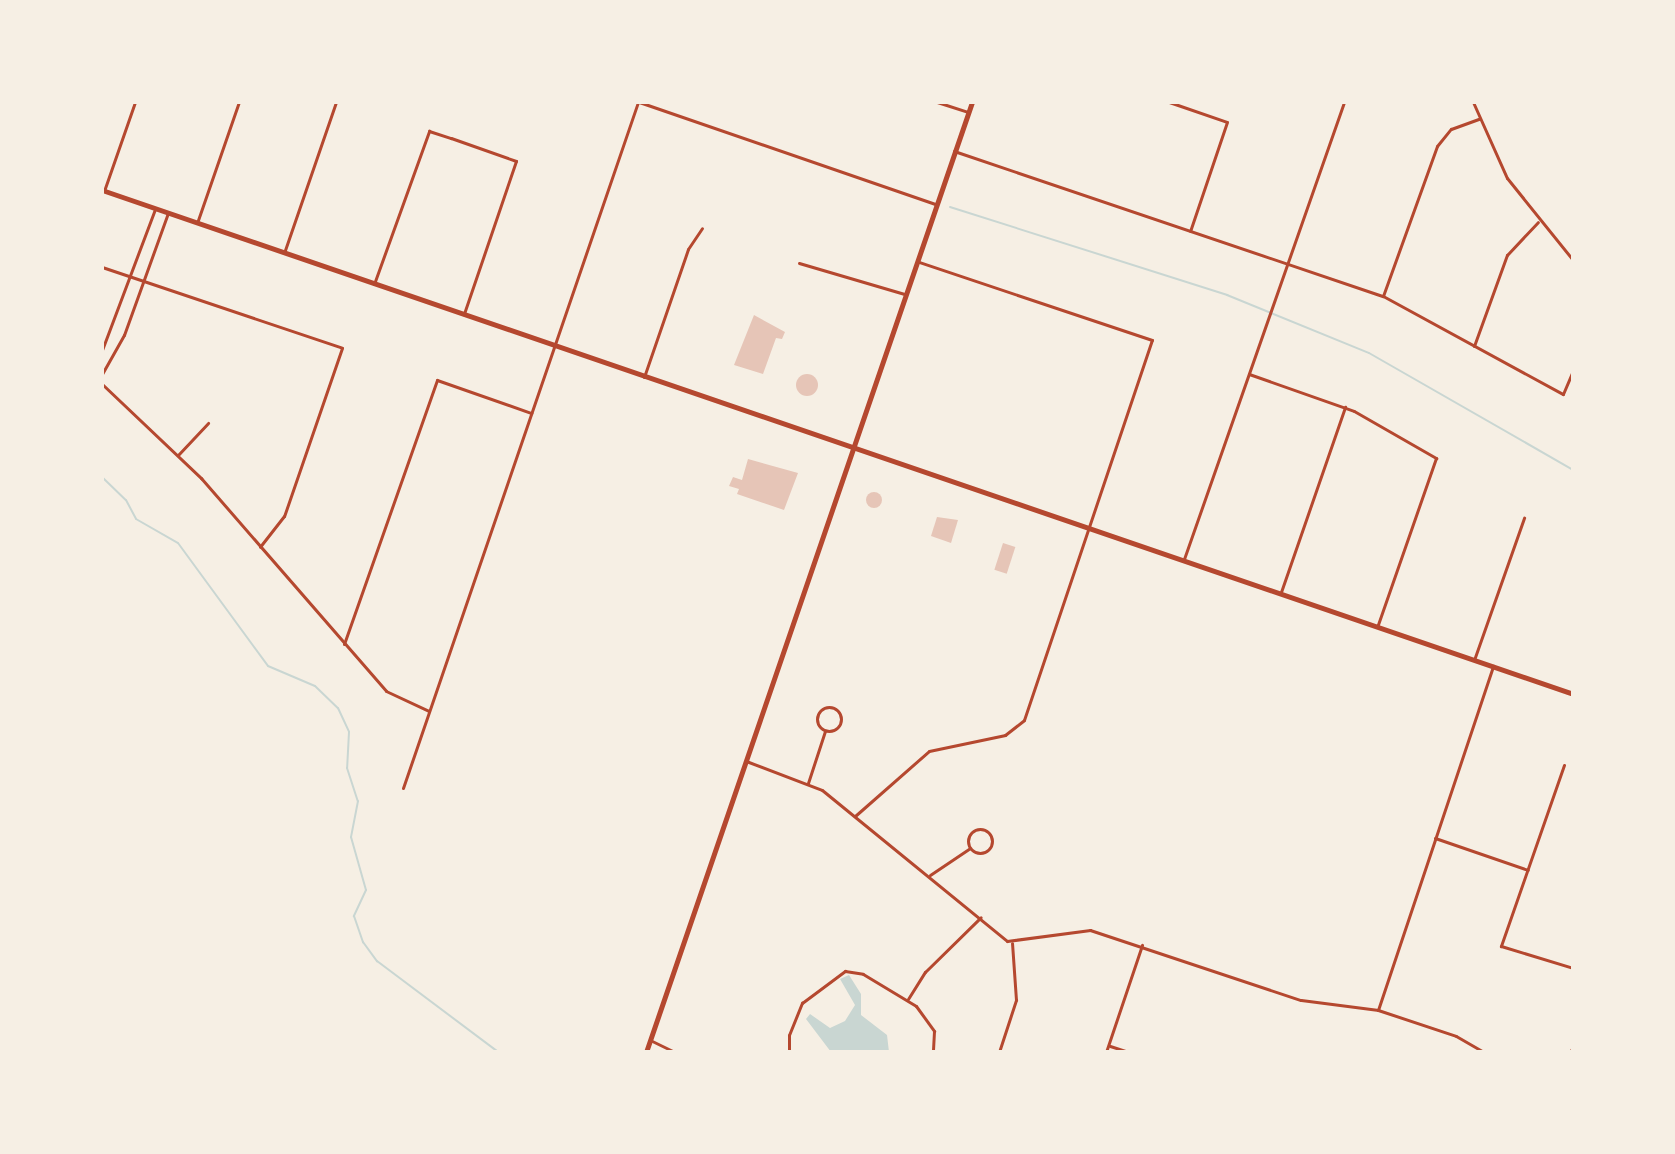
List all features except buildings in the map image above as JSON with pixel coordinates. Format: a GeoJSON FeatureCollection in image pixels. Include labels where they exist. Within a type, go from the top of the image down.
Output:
{"type":"FeatureCollection","features":[{"type":"Feature","properties":{"kind":"main road"},"geometry":{"type":"LineString","coordinates":[[646,1052],[850,448],[972,102]]}},
{"type":"Feature","properties":{"kind":"main road"},"geometry":{"type":"LineString","coordinates":[[103,191],[850,448],[1572,691]]}},
{"type":"Feature","properties":{"kind":"street"},"geometry":{"type":"LineString","coordinates":[[103,191],[135,102]]}},
{"type":"Feature","properties":{"kind":"street"},"geometry":{"type":"LineString","coordinates":[[197,223],[239,102]]}},
{"type":"Feature","properties":{"kind":"street"},"geometry":{"type":"LineString","coordinates":[[284,253],[336,102]]}},
{"type":"Feature","properties":{"kind":"street"},"geometry":{"type":"LineString","coordinates":[[403,788],[638,102],[936,204]]}},
{"type":"Feature","properties":{"kind":"street"},"geometry":{"type":"LineString","coordinates":[[937,102],[968,112]]}},
{"type":"Feature","properties":{"kind":"street"},"geometry":{"type":"LineString","coordinates":[[1169,102],[1227,122],[1190,231]]}},
{"type":"Feature","properties":{"kind":"street"},"geometry":{"type":"LineString","coordinates":[[1184,561],[1344,102]]}},
{"type":"Feature","properties":{"kind":"street"},"geometry":{"type":"LineString","coordinates":[[1473,102],[1507,178],[1538,222],[1573,260]]}},
{"type":"Feature","properties":{"kind":"street"},"geometry":{"type":"LineString","coordinates":[[1383,296],[1437,146],[1451,129],[1479,119]]}},
{"type":"Feature","properties":{"kind":"street"},"geometry":{"type":"LineString","coordinates":[[374,284],[429,131],[516,161],[464,314]]}},
{"type":"Feature","properties":{"kind":"street"},"geometry":{"type":"LineString","coordinates":[[954,151],[1383,296],[1563,394],[1573,370]]}},
{"type":"Feature","properties":{"kind":"street"},"geometry":{"type":"LineString","coordinates":[[102,350],[155,209]]}},
{"type":"Feature","properties":{"kind":"street"},"geometry":{"type":"LineString","coordinates":[[102,374],[124,335],[168,213]]}},
{"type":"Feature","properties":{"kind":"street"},"geometry":{"type":"LineString","coordinates":[[1474,346],[1507,255],[1538,222]]}},
{"type":"Feature","properties":{"kind":"street"},"geometry":{"type":"LineString","coordinates":[[644,377],[688,249],[702,228]]}},
{"type":"Feature","properties":{"kind":"street"},"geometry":{"type":"LineString","coordinates":[[855,816],[929,751],[1005,735],[1021,725],[1152,340],[916,260]]}},
{"type":"Feature","properties":{"kind":"street"},"geometry":{"type":"LineString","coordinates":[[799,263],[904,294]]}},
{"type":"Feature","properties":{"kind":"street"},"geometry":{"type":"LineString","coordinates":[[102,267],[342,348],[284,516],[260,547]]}},
{"type":"Feature","properties":{"kind":"street"},"geometry":{"type":"LineString","coordinates":[[1249,373],[1345,407],[1436,458],[1377,627]]}},
{"type":"Feature","properties":{"kind":"street"},"geometry":{"type":"LineString","coordinates":[[344,644],[437,380],[531,413]]}},
{"type":"Feature","properties":{"kind":"street"},"geometry":{"type":"LineString","coordinates":[[102,384],[178,455],[391,696],[429,711]]}},
{"type":"Feature","properties":{"kind":"street"},"geometry":{"type":"LineString","coordinates":[[1280,594],[1345,407]]}},
{"type":"Feature","properties":{"kind":"street"},"geometry":{"type":"LineString","coordinates":[[178,455],[208,423]]}},
{"type":"Feature","properties":{"kind":"street"},"geometry":{"type":"LineString","coordinates":[[1474,660],[1524,518]]}},
{"type":"Feature","properties":{"kind":"street"},"geometry":{"type":"LineString","coordinates":[[1378,1010],[1493,666]]}},
{"type":"Feature","properties":{"kind":"street"},"geometry":{"type":"LineString","coordinates":[[808,783],[825,731],[817,717],[832,708],[841,721],[835,730],[825,731]]}},
{"type":"Feature","properties":{"kind":"street"},"geometry":{"type":"LineString","coordinates":[[744,761],[808,783],[855,816],[1012,943],[1016,1000],[999,1052]]}},
{"type":"Feature","properties":{"kind":"street"},"geometry":{"type":"LineString","coordinates":[[1564,765],[1501,946],[1573,968]]}},
{"type":"Feature","properties":{"kind":"street"},"geometry":{"type":"LineString","coordinates":[[929,875],[970,848],[973,831],[989,833],[988,849],[979,853],[970,848]]}},
{"type":"Feature","properties":{"kind":"street"},"geometry":{"type":"LineString","coordinates":[[1435,838],[1528,870]]}},
{"type":"Feature","properties":{"kind":"street"},"geometry":{"type":"LineString","coordinates":[[908,999],[925,972],[981,917]]}},
{"type":"Feature","properties":{"kind":"street"},"geometry":{"type":"LineString","coordinates":[[1012,943],[1082,929],[1142,945],[1301,1000],[1378,1010],[1456,1036],[1484,1052]]}},
{"type":"Feature","properties":{"kind":"street"},"geometry":{"type":"LineString","coordinates":[[1106,1052],[1142,945]]}},
{"type":"Feature","properties":{"kind":"street"},"geometry":{"type":"LineString","coordinates":[[789,1052],[789,1035],[802,1003],[845,971],[856,971],[908,999],[934,1031],[933,1052]]}},
{"type":"Feature","properties":{"kind":"street"},"geometry":{"type":"LineString","coordinates":[[650,1040],[675,1052]]}},
{"type":"Feature","properties":{"kind":"street"},"geometry":{"type":"LineString","coordinates":[[1108,1045],[1129,1052]]}},
{"type":"Feature","properties":{"kind":"street"},"geometry":{"type":"LineString","coordinates":[[1570,1052],[1573,1047]]}},
{"type":"Feature","properties":{"kind":"street"},"geometry":{"type":"LineString","coordinates":[[716,1052],[729,1052]]}},
{"type":"Feature","properties":{"kind":"shaded area"},"geometry":{"type":"Polygon","coordinates":[[[849,975],[861,994],[861,1015],[887,1035],[889,1052],[831,1052],[806,1019],[810,1014],[830,1028],[845,1021],[855,1005],[840,979],[849,975]]]}},
{"type":"Feature","properties":{"kind":"waterway"},"geometry":{"type":"LineString","coordinates":[[950,207],[1227,295],[1369,353],[1573,470]]}},
{"type":"Feature","properties":{"kind":"waterway"},"geometry":{"type":"LineString","coordinates":[[102,477],[126,500],[136,519],[178,543],[268,666],[315,686],[338,708],[349,732],[347,768],[358,801],[351,837],[366,890],[354,916],[363,942],[377,961],[498,1052]]}}]}
